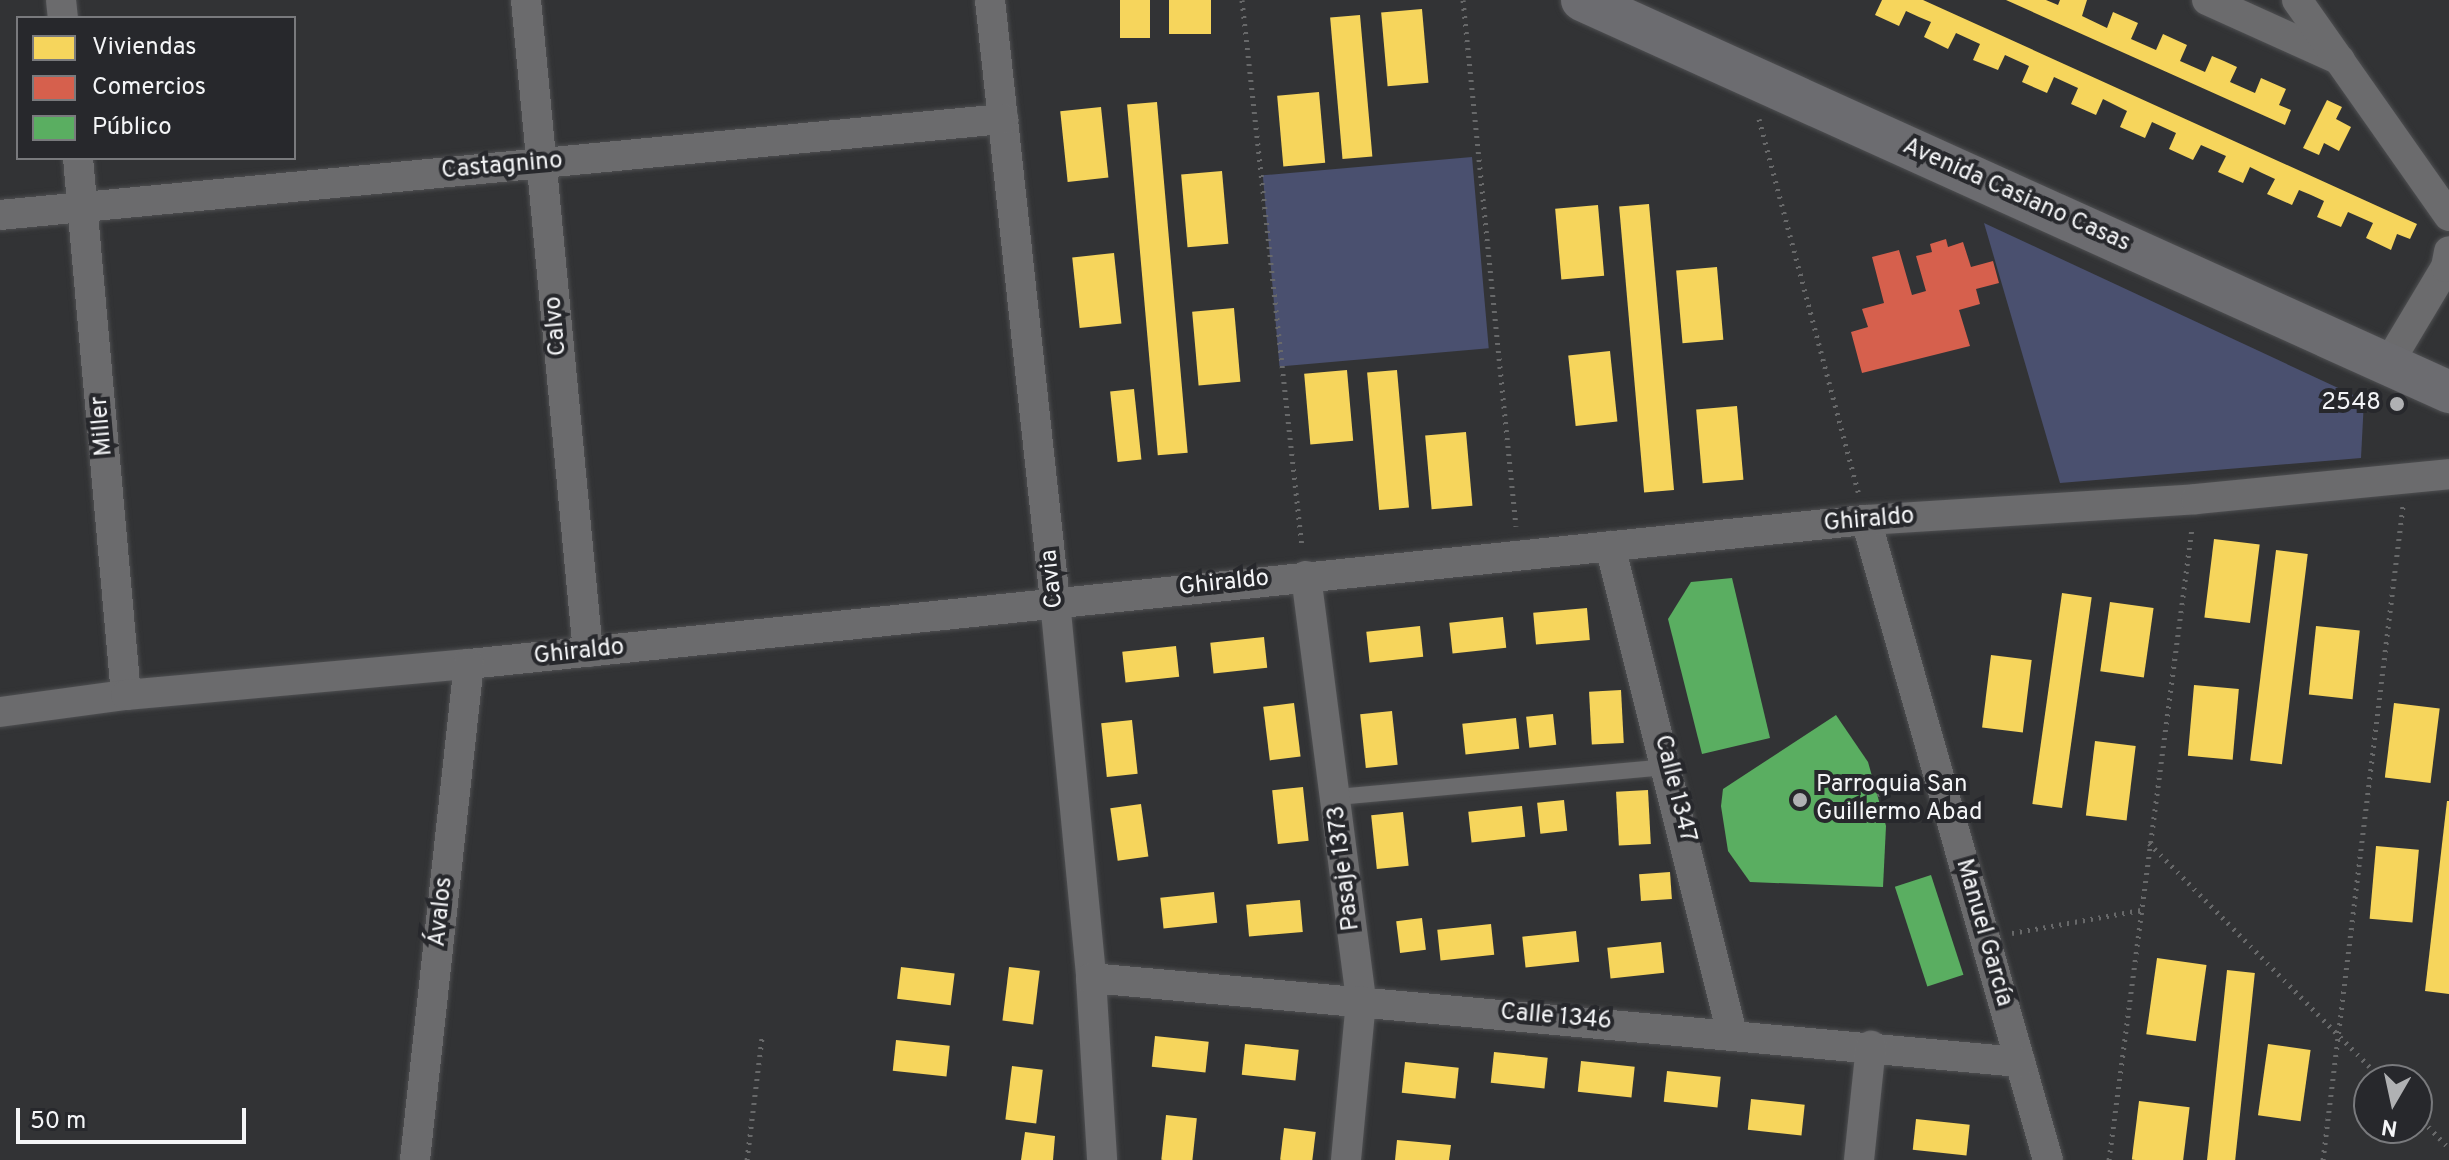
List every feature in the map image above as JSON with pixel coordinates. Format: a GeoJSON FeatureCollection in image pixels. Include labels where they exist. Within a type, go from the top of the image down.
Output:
{"type":"FeatureCollection","features":[{"type":"Feature","properties":{"kind":"main road","name":"Avenida Casiano Casas"},"geometry":{"type":"LineString","coordinates":[[1582,0],[2449,392]]}},
{"type":"Feature","properties":{"kind":"street","name":"Calvo"},"geometry":{"type":"LineString","coordinates":[[526,0],[588,652]]}},
{"type":"Feature","properties":{"kind":"street","name":"Cavia"},"geometry":{"type":"LineString","coordinates":[[990,0],[1055,601],[1091,978],[1102,1160]]}},
{"type":"Feature","properties":{"kind":"street"},"geometry":{"type":"LineString","coordinates":[[2207,0],[2340,60]]}},
{"type":"Feature","properties":{"kind":"street"},"geometry":{"type":"LineString","coordinates":[[2297,0],[2449,216]]}},
{"type":"Feature","properties":{"kind":"street","name":"Castagnino"},"geometry":{"type":"LineString","coordinates":[[0,215],[1003,119]]}},
{"type":"Feature","properties":{"kind":"street","name":"Miller"},"geometry":{"type":"LineString","coordinates":[[78,160],[126,695]]}},
{"type":"Feature","properties":{"kind":"street"},"geometry":{"type":"LineString","coordinates":[[2388,364],[2446,267],[2449,251]]}},
{"type":"Feature","properties":{"kind":"street","name":"Ghiraldo"},"geometry":{"type":"LineString","coordinates":[[0,712],[126,695],[469,664],[1055,601],[1866,520],[2196,499],[2449,474]]}},
{"type":"Feature","properties":{"kind":"street","name":"Manuel García"},"geometry":{"type":"LineString","coordinates":[[1866,520],[2048,1160]]}},
{"type":"Feature","properties":{"kind":"street","name":"Calle 1347"},"geometry":{"type":"LineString","coordinates":[[1610,546],[1669,767],[1732,1034]]}},
{"type":"Feature","properties":{"kind":"street","name":"Pasaje 1373"},"geometry":{"type":"LineString","coordinates":[[1306,576],[1361,1001],[1346,1160]]}},
{"type":"Feature","properties":{"kind":"street","name":"Ávalos"},"geometry":{"type":"LineString","coordinates":[[415,1160],[469,664]]}},
{"type":"Feature","properties":{"kind":"street","name":"Calle 1346"},"geometry":{"type":"LineString","coordinates":[[1091,978],[1871,1046],[2020,1062]]}},
{"type":"Feature","properties":{"kind":"street"},"geometry":{"type":"LineString","coordinates":[[1859,1160],[1871,1046]]}},
{"type":"Feature","properties":{"kind":"lane"},"geometry":{"type":"LineString","coordinates":[[1337,797],[1669,767]]}},
{"type":"Feature","properties":{"kind":"path"},"geometry":{"type":"LineString","coordinates":[[1242,0],[1306,576]]}},
{"type":"Feature","properties":{"kind":"path"},"geometry":{"type":"LineString","coordinates":[[1463,0],[1519,555]]}},
{"type":"Feature","properties":{"kind":"path"},"geometry":{"type":"LineString","coordinates":[[1747,75],[1866,520]]}},
{"type":"Feature","properties":{"kind":"path"},"geometry":{"type":"LineString","coordinates":[[2323,1160],[2406,478]]}},
{"type":"Feature","properties":{"kind":"path"},"geometry":{"type":"LineString","coordinates":[[2109,1160],[2196,499]]}},
{"type":"Feature","properties":{"kind":"path"},"geometry":{"type":"LineString","coordinates":[[2149,843],[2368,1064]]}},
{"type":"Feature","properties":{"kind":"path"},"geometry":{"type":"LineString","coordinates":[[1985,938],[2141,910]]}},
{"type":"Feature","properties":{"kind":"path"},"geometry":{"type":"LineString","coordinates":[[747,1160],[762,1038]]}},
{"type":"Feature","properties":{"kind":"path"},"geometry":{"type":"LineString","coordinates":[[2433,1132],[2449,1148]]}},
{"type":"Feature","properties":{"kind":"shaded area"},"geometry":{"type":"Polygon","coordinates":[[[1472,157],[1489,348],[1280,367],[1263,175],[1472,157]]]}},
{"type":"Feature","properties":{"kind":"shaded area"},"geometry":{"type":"Polygon","coordinates":[[[1984,223],[2364,400],[2361,458],[2060,483],[1984,223]]]}},
{"type":"Feature","properties":{"kind":"building: Viviendas"},"geometry":{"type":"Polygon","coordinates":[[[1120,0],[1150,0],[1150,38],[1120,38],[1120,0]]]}},
{"type":"Feature","properties":{"kind":"building: Viviendas"},"geometry":{"type":"Polygon","coordinates":[[[1169,0],[1211,0],[1211,34],[1169,34],[1169,0]]]}},
{"type":"Feature","properties":{"kind":"building: Viviendas"},"geometry":{"type":"Polygon","coordinates":[[[1882,0],[1923,0],[2417,224],[2410,239],[2397,234],[2391,250],[2366,238],[2373,223],[2348,212],[2341,227],[2317,217],[2324,201],[2311,195],[2299,190],[2292,205],[2267,194],[2275,179],[2250,167],[2243,183],[2218,172],[2226,156],[2201,145],[2193,160],[2169,149],[2176,133],[2152,122],[2145,138],[2120,127],[2127,111],[2103,99],[2096,115],[2071,104],[2078,88],[2054,77],[2047,93],[2022,82],[2029,66],[2005,55],[1998,70],[1973,60],[1980,44],[1956,33],[1948,49],[1924,37],[1931,22],[1906,11],[1899,26],[1875,15],[1882,0]]]}},
{"type":"Feature","properties":{"kind":"building: Viviendas"},"geometry":{"type":"Polygon","coordinates":[[[2006,0],[2046,0],[2058,5],[2060,0],[2087,0],[2082,16],[2107,28],[2113,12],[2138,23],[2131,39],[2156,50],[2163,34],[2187,45],[2180,61],[2205,72],[2212,56],[2224,61],[2237,67],[2230,82],[2255,93],[2261,78],[2286,89],[2279,105],[2291,110],[2285,125],[2006,0]]]}},
{"type":"Feature","properties":{"kind":"building: Viviendas"},"geometry":{"type":"Polygon","coordinates":[[[1422,9],[1428,83],[1388,86],[1381,13],[1422,9]]]}},
{"type":"Feature","properties":{"kind":"building: Viviendas"},"geometry":{"type":"Polygon","coordinates":[[[1360,15],[1372,156],[1342,159],[1330,18],[1360,15]]]}},
{"type":"Feature","properties":{"kind":"building: Viviendas"},"geometry":{"type":"Polygon","coordinates":[[[1319,92],[1325,163],[1283,166],[1277,96],[1319,92]]]}},
{"type":"Feature","properties":{"kind":"building: Viviendas"},"geometry":{"type":"Polygon","coordinates":[[[2327,100],[2342,107],[2336,119],[2351,127],[2339,151],[2324,143],[2319,155],[2303,148],[2327,100]]]}},
{"type":"Feature","properties":{"kind":"building: Viviendas"},"geometry":{"type":"Polygon","coordinates":[[[1157,102],[1188,453],[1158,455],[1127,105],[1157,102]]]}},
{"type":"Feature","properties":{"kind":"building: Viviendas"},"geometry":{"type":"Polygon","coordinates":[[[1101,107],[1108,178],[1068,182],[1060,111],[1101,107]]]}},
{"type":"Feature","properties":{"kind":"building: Viviendas"},"geometry":{"type":"Polygon","coordinates":[[[1222,171],[1228,244],[1188,247],[1181,175],[1222,171]]]}},
{"type":"Feature","properties":{"kind":"building: Viviendas"},"geometry":{"type":"Polygon","coordinates":[[[1649,204],[1674,490],[1644,493],[1619,207],[1649,204]]]}},
{"type":"Feature","properties":{"kind":"building: Viviendas"},"geometry":{"type":"Polygon","coordinates":[[[1598,205],[1604,276],[1561,279],[1555,209],[1598,205]]]}},
{"type":"Feature","properties":{"kind":"building: Viviendas"},"geometry":{"type":"Polygon","coordinates":[[[1114,253],[1121,324],[1080,328],[1072,257],[1114,253]]]}},
{"type":"Feature","properties":{"kind":"building: Viviendas"},"geometry":{"type":"Polygon","coordinates":[[[1717,267],[1723,340],[1683,343],[1676,271],[1717,267]]]}},
{"type":"Feature","properties":{"kind":"building: Viviendas"},"geometry":{"type":"Polygon","coordinates":[[[1234,308],[1240,382],[1199,385],[1192,312],[1234,308]]]}},
{"type":"Feature","properties":{"kind":"building: Viviendas"},"geometry":{"type":"Polygon","coordinates":[[[1610,351],[1617,422],[1576,426],[1568,355],[1610,351]]]}},
{"type":"Feature","properties":{"kind":"building: Viviendas"},"geometry":{"type":"Polygon","coordinates":[[[1347,370],[1353,441],[1310,444],[1304,374],[1347,370]]]}},
{"type":"Feature","properties":{"kind":"building: Viviendas"},"geometry":{"type":"Polygon","coordinates":[[[1397,370],[1409,507],[1379,510],[1367,373],[1397,370]]]}},
{"type":"Feature","properties":{"kind":"building: Viviendas"},"geometry":{"type":"Polygon","coordinates":[[[1134,389],[1141,460],[1118,462],[1110,392],[1134,389]]]}},
{"type":"Feature","properties":{"kind":"building: Viviendas"},"geometry":{"type":"Polygon","coordinates":[[[1737,406],[1743,480],[1703,483],[1696,410],[1737,406]]]}},
{"type":"Feature","properties":{"kind":"building: Viviendas"},"geometry":{"type":"Polygon","coordinates":[[[1466,432],[1472,506],[1432,509],[1425,436],[1466,432]]]}},
{"type":"Feature","properties":{"kind":"building: Viviendas"},"geometry":{"type":"Polygon","coordinates":[[[2214,539],[2260,545],[2250,623],[2204,617],[2214,539]]]}},
{"type":"Feature","properties":{"kind":"building: Viviendas"},"geometry":{"type":"Polygon","coordinates":[[[2276,550],[2308,554],[2282,764],[2250,760],[2276,550]]]}},
{"type":"Feature","properties":{"kind":"building: Viviendas"},"geometry":{"type":"Polygon","coordinates":[[[2062,593],[2092,597],[2062,808],[2032,804],[2062,593]]]}},
{"type":"Feature","properties":{"kind":"building: Viviendas"},"geometry":{"type":"Polygon","coordinates":[[[2110,602],[2154,608],[2144,677],[2100,671],[2110,602]]]}},
{"type":"Feature","properties":{"kind":"building: Viviendas"},"geometry":{"type":"Polygon","coordinates":[[[1587,608],[1590,640],[1536,645],[1533,613],[1587,608]]]}},
{"type":"Feature","properties":{"kind":"building: Viviendas"},"geometry":{"type":"Polygon","coordinates":[[[1503,617],[1506,648],[1453,653],[1449,623],[1503,617]]]}},
{"type":"Feature","properties":{"kind":"building: Viviendas"},"geometry":{"type":"Polygon","coordinates":[[[1420,626],[1423,657],[1370,662],[1366,632],[1420,626]]]}},
{"type":"Feature","properties":{"kind":"building: Viviendas"},"geometry":{"type":"Polygon","coordinates":[[[2316,626],[2360,631],[2353,699],[2309,695],[2316,626]]]}},
{"type":"Feature","properties":{"kind":"building: Viviendas"},"geometry":{"type":"Polygon","coordinates":[[[1264,637],[1267,668],[1214,673],[1210,643],[1264,637]]]}},
{"type":"Feature","properties":{"kind":"building: Viviendas"},"geometry":{"type":"Polygon","coordinates":[[[1176,646],[1179,677],[1126,682],[1122,652],[1176,646]]]}},
{"type":"Feature","properties":{"kind":"building: Viviendas"},"geometry":{"type":"Polygon","coordinates":[[[1991,655],[2032,660],[2023,732],[1982,727],[1991,655]]]}},
{"type":"Feature","properties":{"kind":"building: Viviendas"},"geometry":{"type":"Polygon","coordinates":[[[2194,685],[2239,689],[2233,760],[2188,756],[2194,685]]]}},
{"type":"Feature","properties":{"kind":"building: Viviendas"},"geometry":{"type":"Polygon","coordinates":[[[1621,690],[1624,743],[1592,745],[1589,692],[1621,690]]]}},
{"type":"Feature","properties":{"kind":"building: Viviendas"},"geometry":{"type":"Polygon","coordinates":[[[1294,703],[1301,757],[1270,760],[1263,707],[1294,703]]]}},
{"type":"Feature","properties":{"kind":"building: Viviendas"},"geometry":{"type":"Polygon","coordinates":[[[2394,703],[2440,709],[2431,783],[2385,777],[2394,703]]]}},
{"type":"Feature","properties":{"kind":"building: Viviendas"},"geometry":{"type":"Polygon","coordinates":[[[1392,711],[1398,765],[1366,768],[1360,714],[1392,711]]]}},
{"type":"Feature","properties":{"kind":"building: Viviendas"},"geometry":{"type":"Polygon","coordinates":[[[1553,714],[1556,745],[1529,748],[1526,717],[1553,714]]]}},
{"type":"Feature","properties":{"kind":"building: Viviendas"},"geometry":{"type":"Polygon","coordinates":[[[1516,718],[1519,749],[1466,754],[1462,724],[1516,718]]]}},
{"type":"Feature","properties":{"kind":"building: Viviendas"},"geometry":{"type":"Polygon","coordinates":[[[1132,720],[1138,774],[1107,777],[1101,723],[1132,720]]]}},
{"type":"Feature","properties":{"kind":"building: Viviendas"},"geometry":{"type":"Polygon","coordinates":[[[2095,741],[2136,746],[2127,820],[2086,815],[2095,741]]]}},
{"type":"Feature","properties":{"kind":"building: Viviendas"},"geometry":{"type":"Polygon","coordinates":[[[1303,787],[1309,841],[1278,844],[1272,790],[1303,787]]]}},
{"type":"Feature","properties":{"kind":"building: Viviendas"},"geometry":{"type":"Polygon","coordinates":[[[1648,790],[1651,844],[1619,846],[1616,792],[1648,790]]]}},
{"type":"Feature","properties":{"kind":"building: Viviendas"},"geometry":{"type":"Polygon","coordinates":[[[1564,800],[1567,831],[1540,834],[1537,803],[1564,800]]]}},
{"type":"Feature","properties":{"kind":"building: Viviendas"},"geometry":{"type":"Polygon","coordinates":[[[2449,801],[2449,994],[2425,991],[2449,801]]]}},
{"type":"Feature","properties":{"kind":"building: Viviendas"},"geometry":{"type":"Polygon","coordinates":[[[1141,804],[1148,856],[1118,861],[1110,808],[1141,804]]]}},
{"type":"Feature","properties":{"kind":"building: Viviendas"},"geometry":{"type":"Polygon","coordinates":[[[1522,806],[1525,837],[1472,842],[1468,812],[1522,806]]]}},
{"type":"Feature","properties":{"kind":"building: Viviendas"},"geometry":{"type":"Polygon","coordinates":[[[1403,812],[1409,866],[1377,869],[1371,815],[1403,812]]]}},
{"type":"Feature","properties":{"kind":"building: Viviendas"},"geometry":{"type":"Polygon","coordinates":[[[2376,846],[2419,850],[2412,922],[2370,919],[2376,846]]]}},
{"type":"Feature","properties":{"kind":"building: Viviendas"},"geometry":{"type":"Polygon","coordinates":[[[1670,872],[1672,899],[1641,901],[1639,874],[1670,872]]]}},
{"type":"Feature","properties":{"kind":"building: Viviendas"},"geometry":{"type":"Polygon","coordinates":[[[1214,892],[1217,923],[1164,928],[1160,898],[1214,892]]]}},
{"type":"Feature","properties":{"kind":"building: Viviendas"},"geometry":{"type":"Polygon","coordinates":[[[1300,900],[1303,932],[1249,937],[1246,905],[1300,900]]]}},
{"type":"Feature","properties":{"kind":"building: Viviendas"},"geometry":{"type":"Polygon","coordinates":[[[1422,918],[1426,950],[1400,953],[1396,921],[1422,918]]]}},
{"type":"Feature","properties":{"kind":"building: Viviendas"},"geometry":{"type":"Polygon","coordinates":[[[1491,924],[1494,955],[1441,960],[1437,930],[1491,924]]]}},
{"type":"Feature","properties":{"kind":"building: Viviendas"},"geometry":{"type":"Polygon","coordinates":[[[1576,931],[1579,962],[1526,967],[1522,937],[1576,931]]]}},
{"type":"Feature","properties":{"kind":"building: Viviendas"},"geometry":{"type":"Polygon","coordinates":[[[1661,942],[1664,973],[1611,978],[1607,948],[1661,942]]]}},
{"type":"Feature","properties":{"kind":"building: Viviendas"},"geometry":{"type":"Polygon","coordinates":[[[2157,958],[2207,965],[2196,1041],[2146,1034],[2157,958]]]}},
{"type":"Feature","properties":{"kind":"building: Viviendas"},"geometry":{"type":"Polygon","coordinates":[[[901,967],[955,974],[951,1005],[897,999],[901,967]]]}},
{"type":"Feature","properties":{"kind":"building: Viviendas"},"geometry":{"type":"Polygon","coordinates":[[[1009,967],[1040,971],[1033,1024],[1002,1021],[1009,967]]]}},
{"type":"Feature","properties":{"kind":"building: Viviendas"},"geometry":{"type":"Polygon","coordinates":[[[2227,970],[2255,973],[2235,1160],[2207,1160],[2227,970]]]}},
{"type":"Feature","properties":{"kind":"building: Viviendas"},"geometry":{"type":"Polygon","coordinates":[[[1155,1036],[1209,1042],[1205,1072],[1152,1067],[1155,1036]]]}},
{"type":"Feature","properties":{"kind":"building: Viviendas"},"geometry":{"type":"Polygon","coordinates":[[[896,1040],[950,1046],[946,1076],[893,1071],[896,1040]]]}},
{"type":"Feature","properties":{"kind":"building: Viviendas"},"geometry":{"type":"Polygon","coordinates":[[[1245,1044],[1299,1050],[1295,1080],[1242,1075],[1245,1044]]]}},
{"type":"Feature","properties":{"kind":"building: Viviendas"},"geometry":{"type":"Polygon","coordinates":[[[2268,1044],[2311,1050],[2301,1121],[2258,1115],[2268,1044]]]}},
{"type":"Feature","properties":{"kind":"building: Viviendas"},"geometry":{"type":"Polygon","coordinates":[[[1494,1052],[1548,1058],[1544,1088],[1491,1083],[1494,1052]]]}},
{"type":"Feature","properties":{"kind":"building: Viviendas"},"geometry":{"type":"Polygon","coordinates":[[[1581,1061],[1635,1067],[1631,1097],[1578,1092],[1581,1061]]]}},
{"type":"Feature","properties":{"kind":"building: Viviendas"},"geometry":{"type":"Polygon","coordinates":[[[1405,1062],[1459,1068],[1455,1098],[1402,1093],[1405,1062]]]}},
{"type":"Feature","properties":{"kind":"building: Viviendas"},"geometry":{"type":"Polygon","coordinates":[[[1012,1066],[1043,1070],[1036,1123],[1005,1120],[1012,1066]]]}},
{"type":"Feature","properties":{"kind":"building: Viviendas"},"geometry":{"type":"Polygon","coordinates":[[[1667,1071],[1721,1077],[1717,1107],[1664,1102],[1667,1071]]]}},
{"type":"Feature","properties":{"kind":"building: Viviendas"},"geometry":{"type":"Polygon","coordinates":[[[1751,1099],[1805,1105],[1801,1135],[1748,1130],[1751,1099]]]}},
{"type":"Feature","properties":{"kind":"building: Viviendas"},"geometry":{"type":"Polygon","coordinates":[[[2139,1101],[2190,1107],[2183,1160],[2132,1160],[2139,1101]]]}},
{"type":"Feature","properties":{"kind":"building: Viviendas"},"geometry":{"type":"Polygon","coordinates":[[[1166,1115],[1197,1118],[1192,1160],[1161,1160],[1166,1115]]]}},
{"type":"Feature","properties":{"kind":"building: Viviendas"},"geometry":{"type":"Polygon","coordinates":[[[1916,1119],[1970,1125],[1966,1155],[1913,1150],[1916,1119]]]}},
{"type":"Feature","properties":{"kind":"building: Viviendas"},"geometry":{"type":"Polygon","coordinates":[[[1284,1128],[1316,1132],[1312,1160],[1280,1160],[1284,1128]]]}},
{"type":"Feature","properties":{"kind":"building: Viviendas"},"geometry":{"type":"Polygon","coordinates":[[[1025,1132],[1055,1136],[1053,1160],[1021,1160],[1025,1132]]]}},
{"type":"Feature","properties":{"kind":"building: Viviendas"},"geometry":{"type":"Polygon","coordinates":[[[1397,1140],[1451,1145],[1449,1160],[1395,1160],[1397,1140]]]}},
{"type":"Feature","properties":{"kind":"building: Comercios"},"geometry":{"type":"Polygon","coordinates":[[[1946,239],[1948,247],[1963,242],[1971,267],[1993,261],[1999,283],[1976,289],[1980,304],[1959,310],[1970,346],[1862,373],[1851,332],[1868,327],[1862,309],[1884,303],[1872,257],[1899,250],[1912,295],[1926,291],[1916,256],[1932,252],[1930,244],[1946,239]]]}},
{"type":"Feature","properties":{"kind":"building: Público"},"geometry":{"type":"Polygon","coordinates":[[[1732,578],[1770,738],[1702,754],[1668,619],[1691,582],[1732,578]]]}},
{"type":"Feature","properties":{"kind":"building: Público","name":"Parroquia San Guillermo Abad"},"geometry":{"type":"Polygon","coordinates":[[[1836,715],[1868,762],[1886,826],[1883,887],[1750,882],[1728,851],[1721,806],[1723,789],[1836,715]]]}},
{"type":"Feature","properties":{"kind":"building: Público"},"geometry":{"type":"Polygon","coordinates":[[[1931,875],[1963,975],[1927,987],[1895,887],[1931,875]]]}},
{"type":"Feature","properties":{"kind":"place","name":"2548"},"geometry":{"type":"Point","coordinates":[2397,404]}},
{"type":"Feature","properties":{"kind":"place","name":"Parroquia San Guillermo Abad"},"geometry":{"type":"Point","coordinates":[1800,800]}}]}
